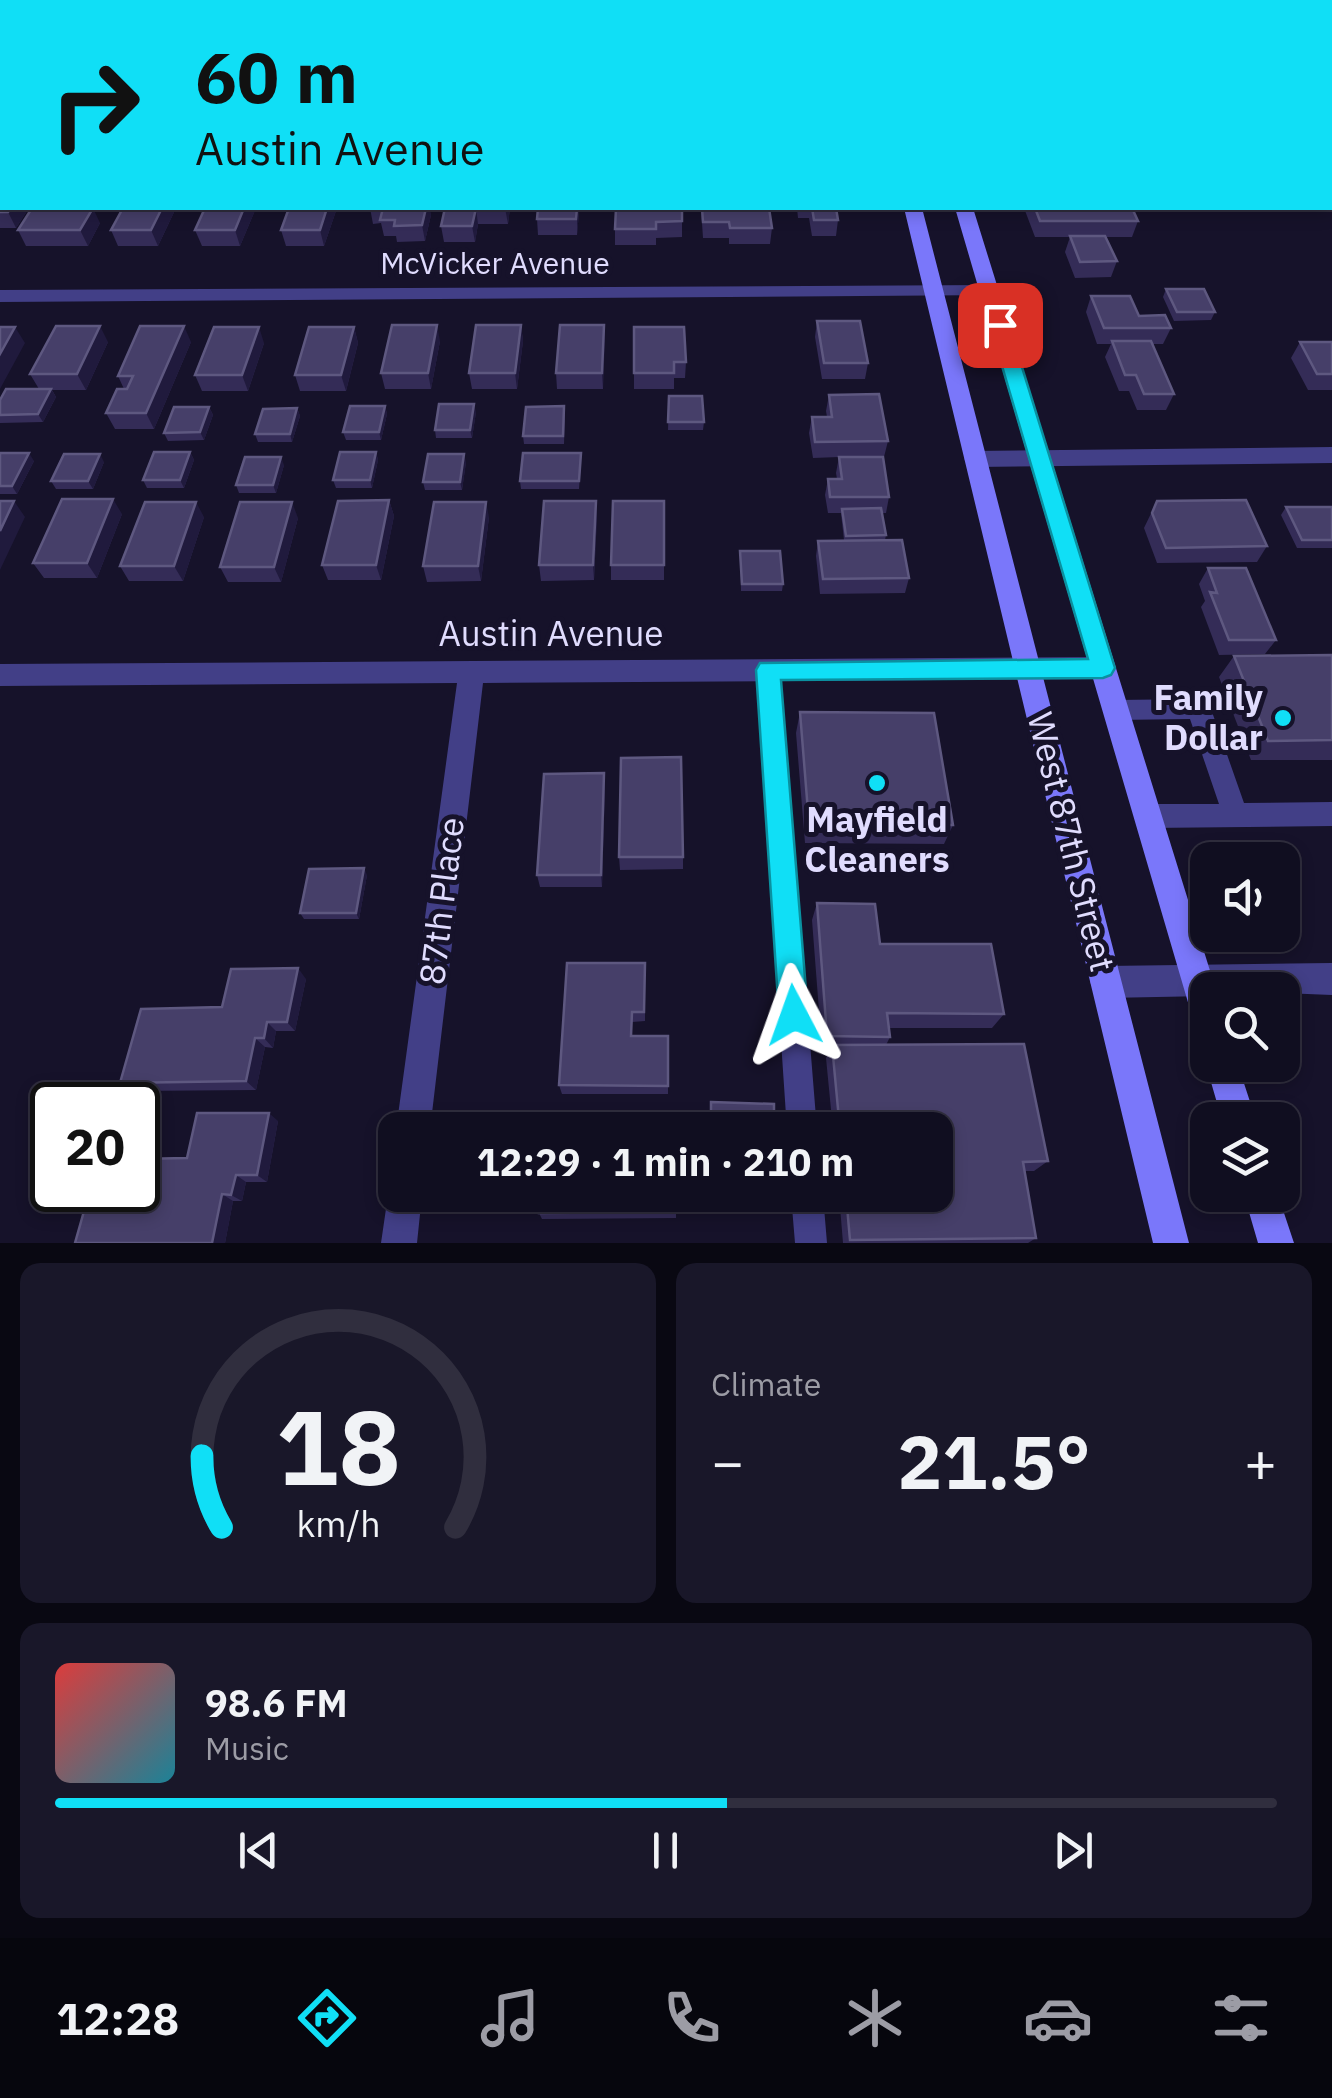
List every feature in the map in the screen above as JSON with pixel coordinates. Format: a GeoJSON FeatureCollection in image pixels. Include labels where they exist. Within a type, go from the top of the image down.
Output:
{"type":"FeatureCollection","features":[{"type":"Feature","properties":{"kind":"main road","name":"West 87th Street"},"geometry":{"type":"LineString","coordinates":[[913,210],[1171,1243]]}},
{"type":"Feature","properties":{"kind":"main road"},"geometry":{"type":"LineString","coordinates":[[965,210],[1194,972]]}},
{"type":"Feature","properties":{"kind":"main road"},"geometry":{"type":"LineString","coordinates":[[1266,1212],[1276,1243]]}},
{"type":"Feature","properties":{"kind":"street","name":"McVicker Avenue"},"geometry":{"type":"LineString","coordinates":[[0,296],[990,292]]}},
{"type":"Feature","properties":{"kind":"street"},"geometry":{"type":"LineString","coordinates":[[975,459],[1332,455]]}},
{"type":"Feature","properties":{"kind":"street","name":"Austin Avenue"},"geometry":{"type":"LineString","coordinates":[[0,674],[1103,668]]}},
{"type":"Feature","properties":{"kind":"street","name":"87th Place"},"geometry":{"type":"LineString","coordinates":[[415,1112],[471,672]]}},
{"type":"Feature","properties":{"kind":"street"},"geometry":{"type":"LineString","coordinates":[[1300,980],[1332,980]]}},
{"type":"Feature","properties":{"kind":"street"},"geometry":{"type":"LineString","coordinates":[[1106,982],[1190,981]]}},
{"type":"Feature","properties":{"kind":"street"},"geometry":{"type":"LineString","coordinates":[[399,1243],[403,1212]]}},
{"type":"Feature","properties":{"kind":"lane"},"geometry":{"type":"LineString","coordinates":[[768,670],[801,1112]]}},
{"type":"Feature","properties":{"kind":"lane"},"geometry":{"type":"LineString","coordinates":[[1116,710],[1199,709],[1235,814]]}},
{"type":"Feature","properties":{"kind":"lane"},"geometry":{"type":"LineString","coordinates":[[1148,816],[1332,814]]}},
{"type":"Feature","properties":{"kind":"lane"},"geometry":{"type":"LineString","coordinates":[[808,1212],[810,1243]]}},
{"type":"Feature","properties":{"kind":"building"},"geometry":{"type":"Polygon","coordinates":[[[31,210],[92,210],[80,230],[18,230],[31,210]]]}},
{"type":"Feature","properties":{"kind":"building"},"geometry":{"type":"Polygon","coordinates":[[[122,210],[161,210],[151,230],[111,230],[122,210]]]}},
{"type":"Feature","properties":{"kind":"building"},"geometry":{"type":"Polygon","coordinates":[[[204,210],[243,210],[235,230],[195,230],[204,210]]]}},
{"type":"Feature","properties":{"kind":"building"},"geometry":{"type":"Polygon","coordinates":[[[288,210],[326,210],[320,230],[281,230],[288,210]]]}},
{"type":"Feature","properties":{"kind":"building"},"geometry":{"type":"Polygon","coordinates":[[[382,210],[426,210],[422,225],[394,226],[395,220],[380,220],[382,210]]]}},
{"type":"Feature","properties":{"kind":"building"},"geometry":{"type":"Polygon","coordinates":[[[445,210],[476,210],[472,226],[441,226],[445,210]]]}},
{"type":"Feature","properties":{"kind":"building"},"geometry":{"type":"Polygon","coordinates":[[[538,210],[577,210],[576,219],[537,219],[538,210]]]}},
{"type":"Feature","properties":{"kind":"building"},"geometry":{"type":"Polygon","coordinates":[[[616,210],[682,210],[682,221],[656,222],[656,229],[615,229],[616,210]]]}},
{"type":"Feature","properties":{"kind":"building"},"geometry":{"type":"Polygon","coordinates":[[[702,210],[769,210],[772,228],[730,228],[729,222],[703,222],[702,210]]]}},
{"type":"Feature","properties":{"kind":"building"},"geometry":{"type":"Polygon","coordinates":[[[812,210],[836,210],[838,220],[814,220],[812,210]]]}},
{"type":"Feature","properties":{"kind":"building"},"geometry":{"type":"Polygon","coordinates":[[[1036,210],[1133,210],[1138,221],[1040,221],[1036,210]]]}},
{"type":"Feature","properties":{"kind":"building"},"geometry":{"type":"Polygon","coordinates":[[[1070,236],[1105,236],[1117,261],[1080,262],[1070,236]]]}},
{"type":"Feature","properties":{"kind":"building"},"geometry":{"type":"Polygon","coordinates":[[[1166,289],[1204,289],[1215,312],[1177,312],[1166,289]]]}},
{"type":"Feature","properties":{"kind":"building"},"geometry":{"type":"Polygon","coordinates":[[[1091,296],[1130,296],[1139,316],[1165,315],[1171,328],[1104,328],[1091,296]]]}},
{"type":"Feature","properties":{"kind":"building"},"geometry":{"type":"Polygon","coordinates":[[[817,321],[860,321],[868,363],[824,363],[817,321]]]}},
{"type":"Feature","properties":{"kind":"building"},"geometry":{"type":"Polygon","coordinates":[[[392,325],[437,325],[428,373],[381,373],[392,325]]]}},
{"type":"Feature","properties":{"kind":"building"},"geometry":{"type":"Polygon","coordinates":[[[476,325],[521,325],[515,373],[469,373],[476,325]]]}},
{"type":"Feature","properties":{"kind":"building"},"geometry":{"type":"Polygon","coordinates":[[[560,325],[604,325],[602,373],[556,373],[560,325]]]}},
{"type":"Feature","properties":{"kind":"building"},"geometry":{"type":"Polygon","coordinates":[[[56,326],[100,326],[77,374],[30,374],[56,326]]]}},
{"type":"Feature","properties":{"kind":"building"},"geometry":{"type":"Polygon","coordinates":[[[140,326],[184,326],[146,413],[106,413],[117,389],[127,389],[133,376],[118,376],[140,326]]]}},
{"type":"Feature","properties":{"kind":"building"},"geometry":{"type":"Polygon","coordinates":[[[0,327],[15,327],[0,354],[0,327]]]}},
{"type":"Feature","properties":{"kind":"building"},"geometry":{"type":"Polygon","coordinates":[[[214,327],[259,327],[242,375],[195,375],[214,327]]]}},
{"type":"Feature","properties":{"kind":"building"},"geometry":{"type":"Polygon","coordinates":[[[309,327],[354,327],[341,375],[295,375],[309,327]]]}},
{"type":"Feature","properties":{"kind":"building"},"geometry":{"type":"Polygon","coordinates":[[[634,327],[684,327],[686,362],[674,362],[674,373],[634,373],[634,327]]]}},
{"type":"Feature","properties":{"kind":"building"},"geometry":{"type":"Polygon","coordinates":[[[1112,341],[1151,341],[1174,394],[1144,394],[1136,375],[1125,375],[1112,341]]]}},
{"type":"Feature","properties":{"kind":"building"},"geometry":{"type":"Polygon","coordinates":[[[1300,342],[1332,342],[1332,374],[1317,374],[1300,342]]]}},
{"type":"Feature","properties":{"kind":"building"},"geometry":{"type":"Polygon","coordinates":[[[6,389],[51,389],[38,414],[0,415],[0,400],[6,389]]]}},
{"type":"Feature","properties":{"kind":"building"},"geometry":{"type":"Polygon","coordinates":[[[879,394],[888,441],[815,442],[812,417],[832,417],[829,395],[879,394]]]}},
{"type":"Feature","properties":{"kind":"building"},"geometry":{"type":"Polygon","coordinates":[[[669,396],[702,396],[704,422],[668,422],[669,396]]]}},
{"type":"Feature","properties":{"kind":"building"},"geometry":{"type":"Polygon","coordinates":[[[439,404],[474,404],[470,430],[435,430],[439,404]]]}},
{"type":"Feature","properties":{"kind":"building"},"geometry":{"type":"Polygon","coordinates":[[[350,406],[385,406],[379,432],[343,432],[350,406]]]}},
{"type":"Feature","properties":{"kind":"building"},"geometry":{"type":"Polygon","coordinates":[[[564,406],[563,436],[523,436],[526,407],[564,406]]]}},
{"type":"Feature","properties":{"kind":"building"},"geometry":{"type":"Polygon","coordinates":[[[174,407],[209,407],[200,432],[164,433],[174,407]]]}},
{"type":"Feature","properties":{"kind":"building"},"geometry":{"type":"Polygon","coordinates":[[[297,408],[290,434],[255,434],[263,409],[297,408]]]}},
{"type":"Feature","properties":{"kind":"building"},"geometry":{"type":"Polygon","coordinates":[[[154,452],[190,452],[180,480],[143,480],[154,452]]]}},
{"type":"Feature","properties":{"kind":"building"},"geometry":{"type":"Polygon","coordinates":[[[340,452],[376,452],[370,480],[333,480],[340,452]]]}},
{"type":"Feature","properties":{"kind":"building"},"geometry":{"type":"Polygon","coordinates":[[[0,453],[29,453],[12,486],[0,486],[0,453]]]}},
{"type":"Feature","properties":{"kind":"building"},"geometry":{"type":"Polygon","coordinates":[[[523,453],[581,453],[579,481],[520,481],[523,453]]]}},
{"type":"Feature","properties":{"kind":"building"},"geometry":{"type":"Polygon","coordinates":[[[64,454],[100,454],[88,481],[51,481],[64,454]]]}},
{"type":"Feature","properties":{"kind":"building"},"geometry":{"type":"Polygon","coordinates":[[[428,454],[464,454],[460,482],[423,482],[428,454]]]}},
{"type":"Feature","properties":{"kind":"building"},"geometry":{"type":"Polygon","coordinates":[[[245,457],[281,457],[273,485],[236,485],[245,457]]]}},
{"type":"Feature","properties":{"kind":"building"},"geometry":{"type":"Polygon","coordinates":[[[839,457],[883,457],[889,497],[830,497],[828,479],[842,479],[839,457]]]}},
{"type":"Feature","properties":{"kind":"building"},"geometry":{"type":"Polygon","coordinates":[[[62,499],[113,499],[87,563],[33,563],[62,499]]]}},
{"type":"Feature","properties":{"kind":"building"},"geometry":{"type":"Polygon","coordinates":[[[389,500],[376,565],[322,565],[338,501],[389,500]]]}},
{"type":"Feature","properties":{"kind":"building"},"geometry":{"type":"Polygon","coordinates":[[[1246,500],[1267,546],[1166,548],[1152,513],[1157,501],[1246,500]]]}},
{"type":"Feature","properties":{"kind":"building"},"geometry":{"type":"Polygon","coordinates":[[[0,501],[14,501],[0,531],[0,501]]]}},
{"type":"Feature","properties":{"kind":"building"},"geometry":{"type":"Polygon","coordinates":[[[544,501],[596,501],[593,565],[539,565],[544,501]]]}},
{"type":"Feature","properties":{"kind":"building"},"geometry":{"type":"Polygon","coordinates":[[[613,501],[664,501],[664,565],[611,565],[613,501]]]}},
{"type":"Feature","properties":{"kind":"building"},"geometry":{"type":"Polygon","coordinates":[[[145,502],[196,502],[174,566],[120,566],[145,502]]]}},
{"type":"Feature","properties":{"kind":"building"},"geometry":{"type":"Polygon","coordinates":[[[240,502],[292,502],[274,567],[220,567],[240,502]]]}},
{"type":"Feature","properties":{"kind":"building"},"geometry":{"type":"Polygon","coordinates":[[[434,502],[486,502],[478,566],[423,566],[434,502]]]}},
{"type":"Feature","properties":{"kind":"building"},"geometry":{"type":"Polygon","coordinates":[[[1286,507],[1332,507],[1332,540],[1302,540],[1286,507]]]}},
{"type":"Feature","properties":{"kind":"building"},"geometry":{"type":"Polygon","coordinates":[[[881,508],[886,535],[846,536],[842,509],[881,508]]]}},
{"type":"Feature","properties":{"kind":"building"},"geometry":{"type":"Polygon","coordinates":[[[902,540],[909,578],[823,579],[818,541],[902,540]]]}},
{"type":"Feature","properties":{"kind":"building"},"geometry":{"type":"Polygon","coordinates":[[[740,551],[780,551],[783,584],[742,584],[740,551]]]}},
{"type":"Feature","properties":{"kind":"building"},"geometry":{"type":"Polygon","coordinates":[[[1208,568],[1246,568],[1276,640],[1229,640],[1210,592],[1217,593],[1208,568]]]}},
{"type":"Feature","properties":{"kind":"building","name":"Family Dollar"},"geometry":{"type":"Polygon","coordinates":[[[1332,655],[1332,740],[1268,741],[1234,656],[1332,655]]]}},
{"type":"Feature","properties":{"kind":"building"},"geometry":{"type":"Polygon","coordinates":[[[800,712],[934,713],[953,825],[809,824],[800,712]]]}},
{"type":"Feature","properties":{"kind":"building"},"geometry":{"type":"Polygon","coordinates":[[[681,757],[683,857],[619,857],[621,758],[681,757]]]}},
{"type":"Feature","properties":{"kind":"building"},"geometry":{"type":"Polygon","coordinates":[[[604,773],[601,875],[537,875],[544,774],[604,773]]]}},
{"type":"Feature","properties":{"kind":"building"},"geometry":{"type":"Polygon","coordinates":[[[364,868],[356,913],[300,913],[309,869],[364,868]]]}},
{"type":"Feature","properties":{"kind":"building"},"geometry":{"type":"Polygon","coordinates":[[[817,903],[875,904],[880,944],[991,944],[1004,1014],[887,1013],[890,1037],[827,1036],[817,903]]]}},
{"type":"Feature","properties":{"kind":"building"},"geometry":{"type":"Polygon","coordinates":[[[567,963],[645,963],[644,1012],[632,1012],[631,1036],[668,1036],[668,1086],[559,1085],[567,963]]]}},
{"type":"Feature","properties":{"kind":"building"},"geometry":{"type":"Polygon","coordinates":[[[298,968],[287,1022],[267,1022],[264,1038],[255,1038],[246,1081],[120,1082],[141,1009],[222,1007],[231,969],[298,968]]]}},
{"type":"Feature","properties":{"kind":"building"},"geometry":{"type":"Polygon","coordinates":[[[1024,1044],[1048,1161],[1023,1162],[1036,1238],[850,1240],[848,1212],[953,1212],[953,1112],[838,1112],[832,1045],[1024,1044]]]}},
{"type":"Feature","properties":{"kind":"building"},"geometry":{"type":"Polygon","coordinates":[[[711,1102],[774,1104],[774,1112],[711,1112],[711,1102]]]}},
{"type":"Feature","properties":{"kind":"building"},"geometry":{"type":"Polygon","coordinates":[[[197,1113],[269,1113],[257,1175],[236,1175],[231,1195],[222,1194],[212,1243],[75,1243],[84,1212],[160,1212],[160,1159],[187,1158],[197,1113]]]}},
{"type":"Feature","properties":{"kind":"building"},"geometry":{"type":"Polygon","coordinates":[[[539,1212],[676,1212],[539,1213],[539,1212]]]}},
{"type":"Feature","properties":{"kind":"place","name":"Family Dollar"},"geometry":{"type":"Point","coordinates":[1283,718]}},
{"type":"Feature","properties":{"kind":"place","name":"Mayfield Cleaners"},"geometry":{"type":"Point","coordinates":[877,783]}},
{"type":"Feature","properties":{"kind":"route"},"geometry":{"type":"LineString","coordinates":[[794,1015],[768,670],[1103,668],[1000,325]]}}]}
